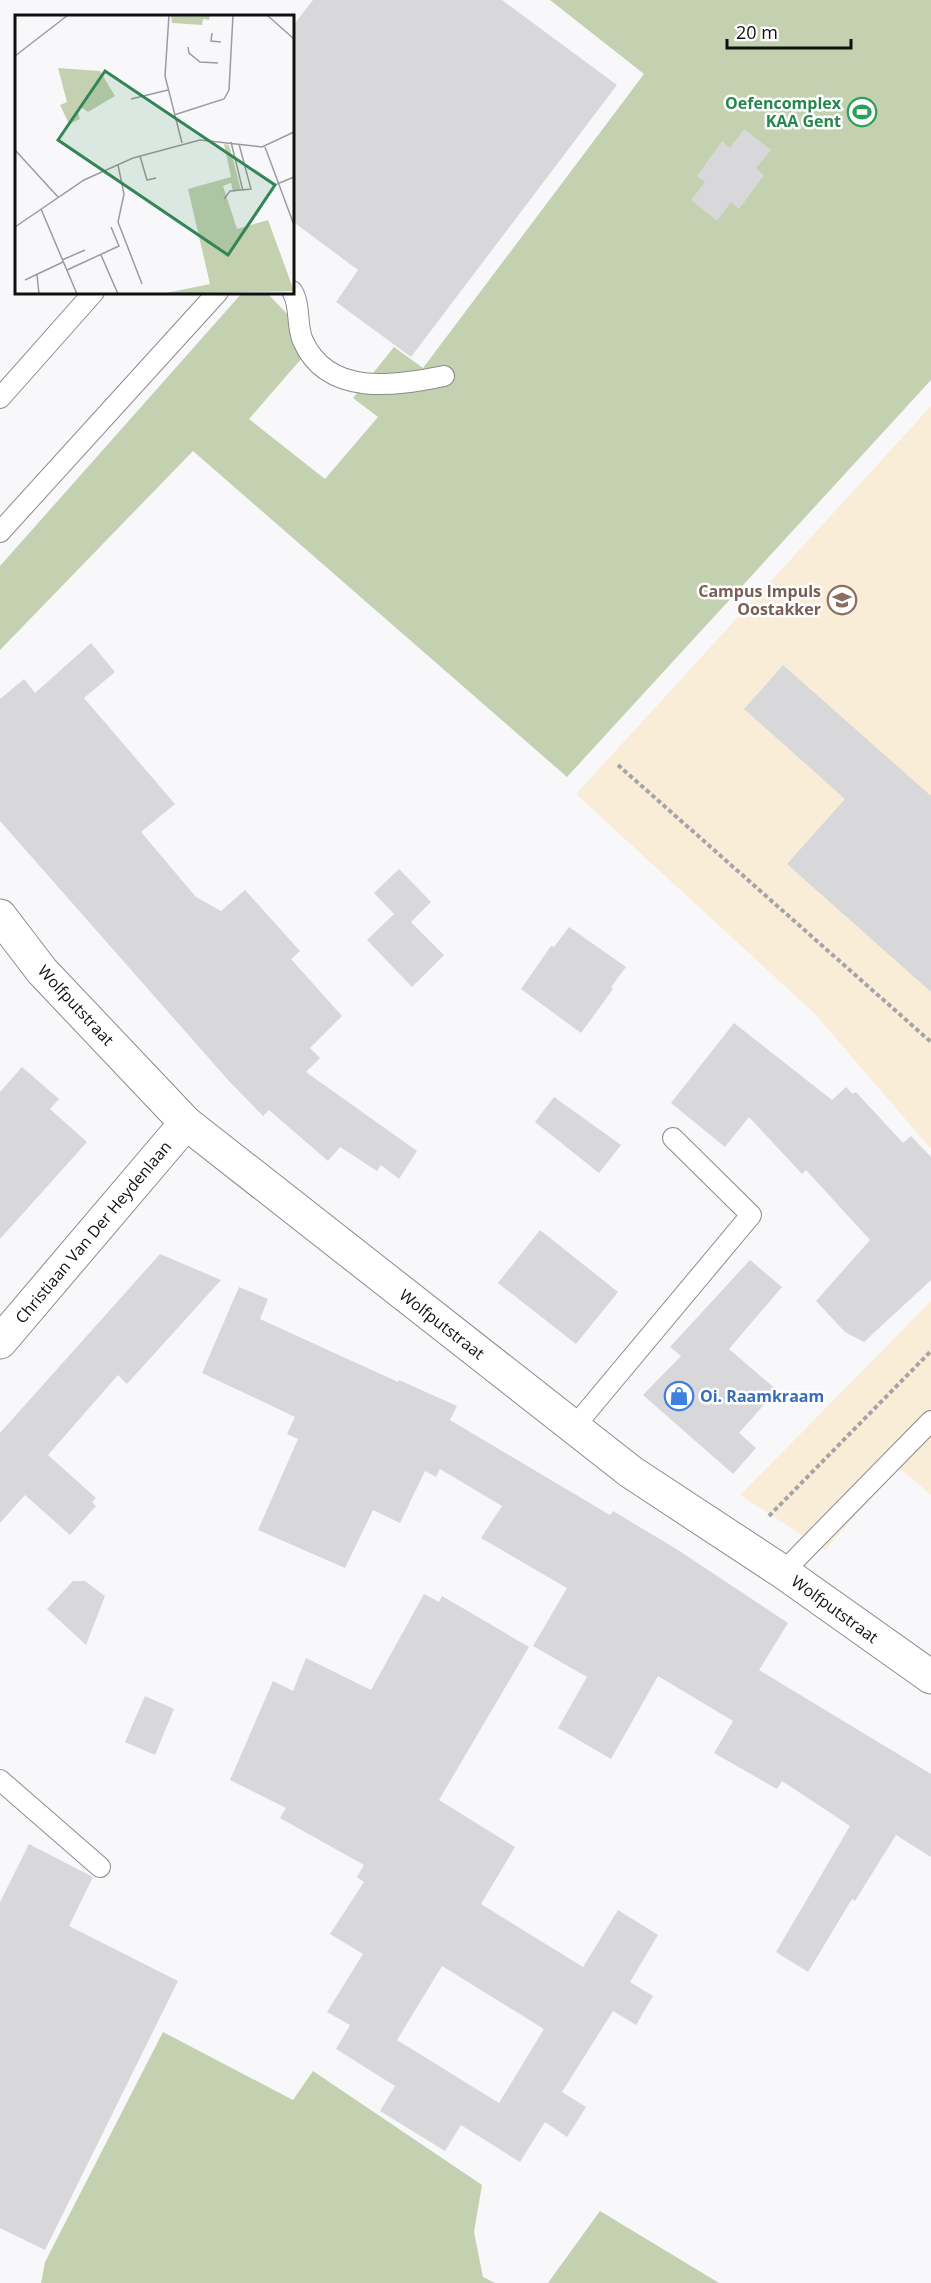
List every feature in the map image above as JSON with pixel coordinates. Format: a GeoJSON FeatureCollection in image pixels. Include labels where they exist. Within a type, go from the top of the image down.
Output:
{"type":"FeatureCollection","features":[{"type":"Feature","properties":{"kind":"street","name":"Wolfputstraat"},"geometry":{"type":"LineString","coordinates":[[0,915],[42,970],[186,1123],[631,1472],[783,1572],[931,1677]]}},
{"type":"Feature","properties":{"kind":"street","name":"Christiaan Van Der Heydenlaan"},"geometry":{"type":"LineString","coordinates":[[0,1342],[186,1123]]}},
{"type":"Feature","properties":{"kind":"lane"},"geometry":{"type":"LineString","coordinates":[[0,398],[92,294]]}},
{"type":"Feature","properties":{"kind":"lane"},"geometry":{"type":"LineString","coordinates":[[0,531],[216,294]]}},
{"type":"Feature","properties":{"kind":"lane"},"geometry":{"type":"LineString","coordinates":[[293,294],[303,341],[327,373],[356,382],[396,386],[444,376]]}},
{"type":"Feature","properties":{"kind":"lane"},"geometry":{"type":"LineString","coordinates":[[574,1427],[751,1215],[673,1138]]}},
{"type":"Feature","properties":{"kind":"lane"},"geometry":{"type":"LineString","coordinates":[[783,1572],[931,1421]]}},
{"type":"Feature","properties":{"kind":"lane"},"geometry":{"type":"LineString","coordinates":[[0,1780],[100,1867]]}},
{"type":"Feature","properties":{"kind":"path"},"geometry":{"type":"LineString","coordinates":[[618,765],[931,1042]]}},
{"type":"Feature","properties":{"kind":"path"},"geometry":{"type":"LineString","coordinates":[[742,1545],[931,1351]]}},
{"type":"Feature","properties":{"kind":"shaded area","name":"Campus Impuls Oostakker"},"geometry":{"type":"Polygon","coordinates":[[[931,406],[931,1149],[815,1014],[576,794],[931,406]]]}},
{"type":"Feature","properties":{"kind":"shaded area"},"geometry":{"type":"Polygon","coordinates":[[[931,1301],[931,1495],[898,1467],[825,1550],[740,1495],[931,1301]]]}},
{"type":"Feature","properties":{"kind":"green space"},"geometry":{"type":"Polygon","coordinates":[[[550,0],[931,0],[931,380],[567,777],[193,451],[0,650],[0,566],[241,294],[268,294],[315,343],[249,419],[325,479],[378,417],[353,398],[394,347],[423,368],[644,74],[550,0]]]}},
{"type":"Feature","properties":{"kind":"green space"},"geometry":{"type":"Polygon","coordinates":[[[163,2032],[293,2100],[313,2071],[482,2185],[474,2232],[483,2277],[495,2283],[41,2283],[45,2262],[163,2032]]]}},
{"type":"Feature","properties":{"kind":"green space"},"geometry":{"type":"Polygon","coordinates":[[[600,2211],[719,2283],[548,2283],[600,2211]]]}},
{"type":"Feature","properties":{"kind":"building"},"geometry":{"type":"Polygon","coordinates":[[[313,0],[502,0],[617,85],[411,357],[336,302],[358,270],[294,222],[294,24],[313,0]]]}},
{"type":"Feature","properties":{"kind":"building"},"geometry":{"type":"Polygon","coordinates":[[[744,129],[771,150],[756,168],[764,175],[739,209],[731,202],[717,221],[691,200],[705,182],[697,176],[722,141],[730,148],[744,129]]]}},
{"type":"Feature","properties":{"kind":"building"},"geometry":{"type":"Polygon","coordinates":[[[91,643],[115,672],[84,698],[175,804],[141,832],[196,897],[221,911],[245,890],[300,951],[291,959],[342,1016],[310,1048],[320,1058],[306,1072],[417,1151],[399,1179],[381,1165],[377,1171],[340,1147],[328,1161],[269,1110],[263,1116],[228,1080],[0,821],[0,699],[24,679],[35,693],[91,643]]]}},
{"type":"Feature","properties":{"kind":"building"},"geometry":{"type":"Polygon","coordinates":[[[783,665],[931,796],[931,992],[787,864],[845,799],[744,709],[783,665]]]}},
{"type":"Feature","properties":{"kind":"building"},"geometry":{"type":"Polygon","coordinates":[[[399,869],[431,902],[411,922],[444,955],[412,987],[367,940],[394,914],[374,893],[399,869]]]}},
{"type":"Feature","properties":{"kind":"building"},"geometry":{"type":"Polygon","coordinates":[[[569,927],[626,967],[581,1033],[521,989],[551,946],[554,947],[569,927]]]}},
{"type":"Feature","properties":{"kind":"building"},"geometry":{"type":"Polygon","coordinates":[[[734,1023],[832,1100],[846,1087],[853,1094],[856,1092],[903,1143],[911,1136],[931,1157],[931,1280],[864,1342],[845,1332],[816,1301],[870,1240],[806,1170],[802,1174],[749,1117],[725,1147],[671,1103],[734,1023]]]}},
{"type":"Feature","properties":{"kind":"building"},"geometry":{"type":"Polygon","coordinates":[[[22,1067],[59,1099],[50,1109],[87,1142],[0,1239],[0,1092],[22,1067]]]}},
{"type":"Feature","properties":{"kind":"building"},"geometry":{"type":"Polygon","coordinates":[[[554,1097],[621,1145],[599,1173],[535,1122],[554,1097]]]}},
{"type":"Feature","properties":{"kind":"building"},"geometry":{"type":"Polygon","coordinates":[[[540,1230],[618,1292],[576,1344],[498,1283],[540,1230]]]}},
{"type":"Feature","properties":{"kind":"building"},"geometry":{"type":"Polygon","coordinates":[[[160,1254],[221,1280],[127,1384],[118,1375],[48,1455],[96,1498],[92,1502],[96,1506],[70,1535],[25,1495],[0,1523],[0,1433],[160,1254]]]}},
{"type":"Feature","properties":{"kind":"building"},"geometry":{"type":"Polygon","coordinates":[[[750,1260],[782,1287],[729,1349],[777,1390],[739,1433],[756,1448],[733,1474],[643,1395],[681,1356],[670,1347],[750,1260]]]}},
{"type":"Feature","properties":{"kind":"building"},"geometry":{"type":"Polygon","coordinates":[[[239,1287],[268,1299],[260,1319],[398,1382],[399,1380],[457,1406],[450,1420],[610,1515],[613,1511],[678,1550],[788,1623],[759,1670],[931,1774],[931,1857],[896,1835],[855,1901],[852,1899],[808,1972],[776,1952],[850,1826],[782,1781],[777,1789],[714,1753],[733,1721],[658,1676],[611,1759],[558,1728],[587,1677],[533,1646],[567,1588],[481,1538],[502,1506],[440,1469],[436,1477],[425,1471],[400,1523],[373,1510],[345,1568],[258,1530],[298,1439],[287,1434],[295,1417],[202,1373],[239,1287]]]}},
{"type":"Feature","properties":{"kind":"building"},"geometry":{"type":"Polygon","coordinates":[[[73,1581],[85,1581],[105,1596],[86,1645],[47,1609],[73,1581]]]}},
{"type":"Feature","properties":{"kind":"building"},"geometry":{"type":"Polygon","coordinates":[[[424,1594],[439,1602],[442,1596],[529,1647],[439,1800],[515,1847],[481,1904],[583,1967],[618,1910],[658,1935],[630,1982],[653,1996],[636,2025],[613,2011],[562,2092],[586,2107],[567,2137],[545,2122],[520,2162],[461,2125],[445,2151],[380,2111],[395,2086],[336,2049],[350,2025],[327,2012],[363,1954],[330,1934],[364,1882],[357,1877],[364,1865],[280,1818],[286,1808],[230,1780],[273,1681],[293,1691],[306,1658],[371,1690],[424,1594]],[[442,1966],[397,2040],[499,2103],[544,2029],[442,1966]]]}},
{"type":"Feature","properties":{"kind":"building"},"geometry":{"type":"Polygon","coordinates":[[[145,1696],[174,1709],[155,1755],[125,1742],[145,1696]]]}},
{"type":"Feature","properties":{"kind":"building"},"geometry":{"type":"Polygon","coordinates":[[[29,1844],[93,1877],[69,1926],[178,1981],[45,2250],[0,2228],[0,1902],[29,1844]]]}},
{"type":"Feature","properties":{"kind":"place","name":"Oefencomplex KAA Gent"},"geometry":{"type":"Point","coordinates":[862,112]}},
{"type":"Feature","properties":{"kind":"place","name":"Campus Impuls Oostakker"},"geometry":{"type":"Point","coordinates":[842,600]}},
{"type":"Feature","properties":{"kind":"place","name":"Oi. Raamkraam"},"geometry":{"type":"Point","coordinates":[679,1396]}}]}
